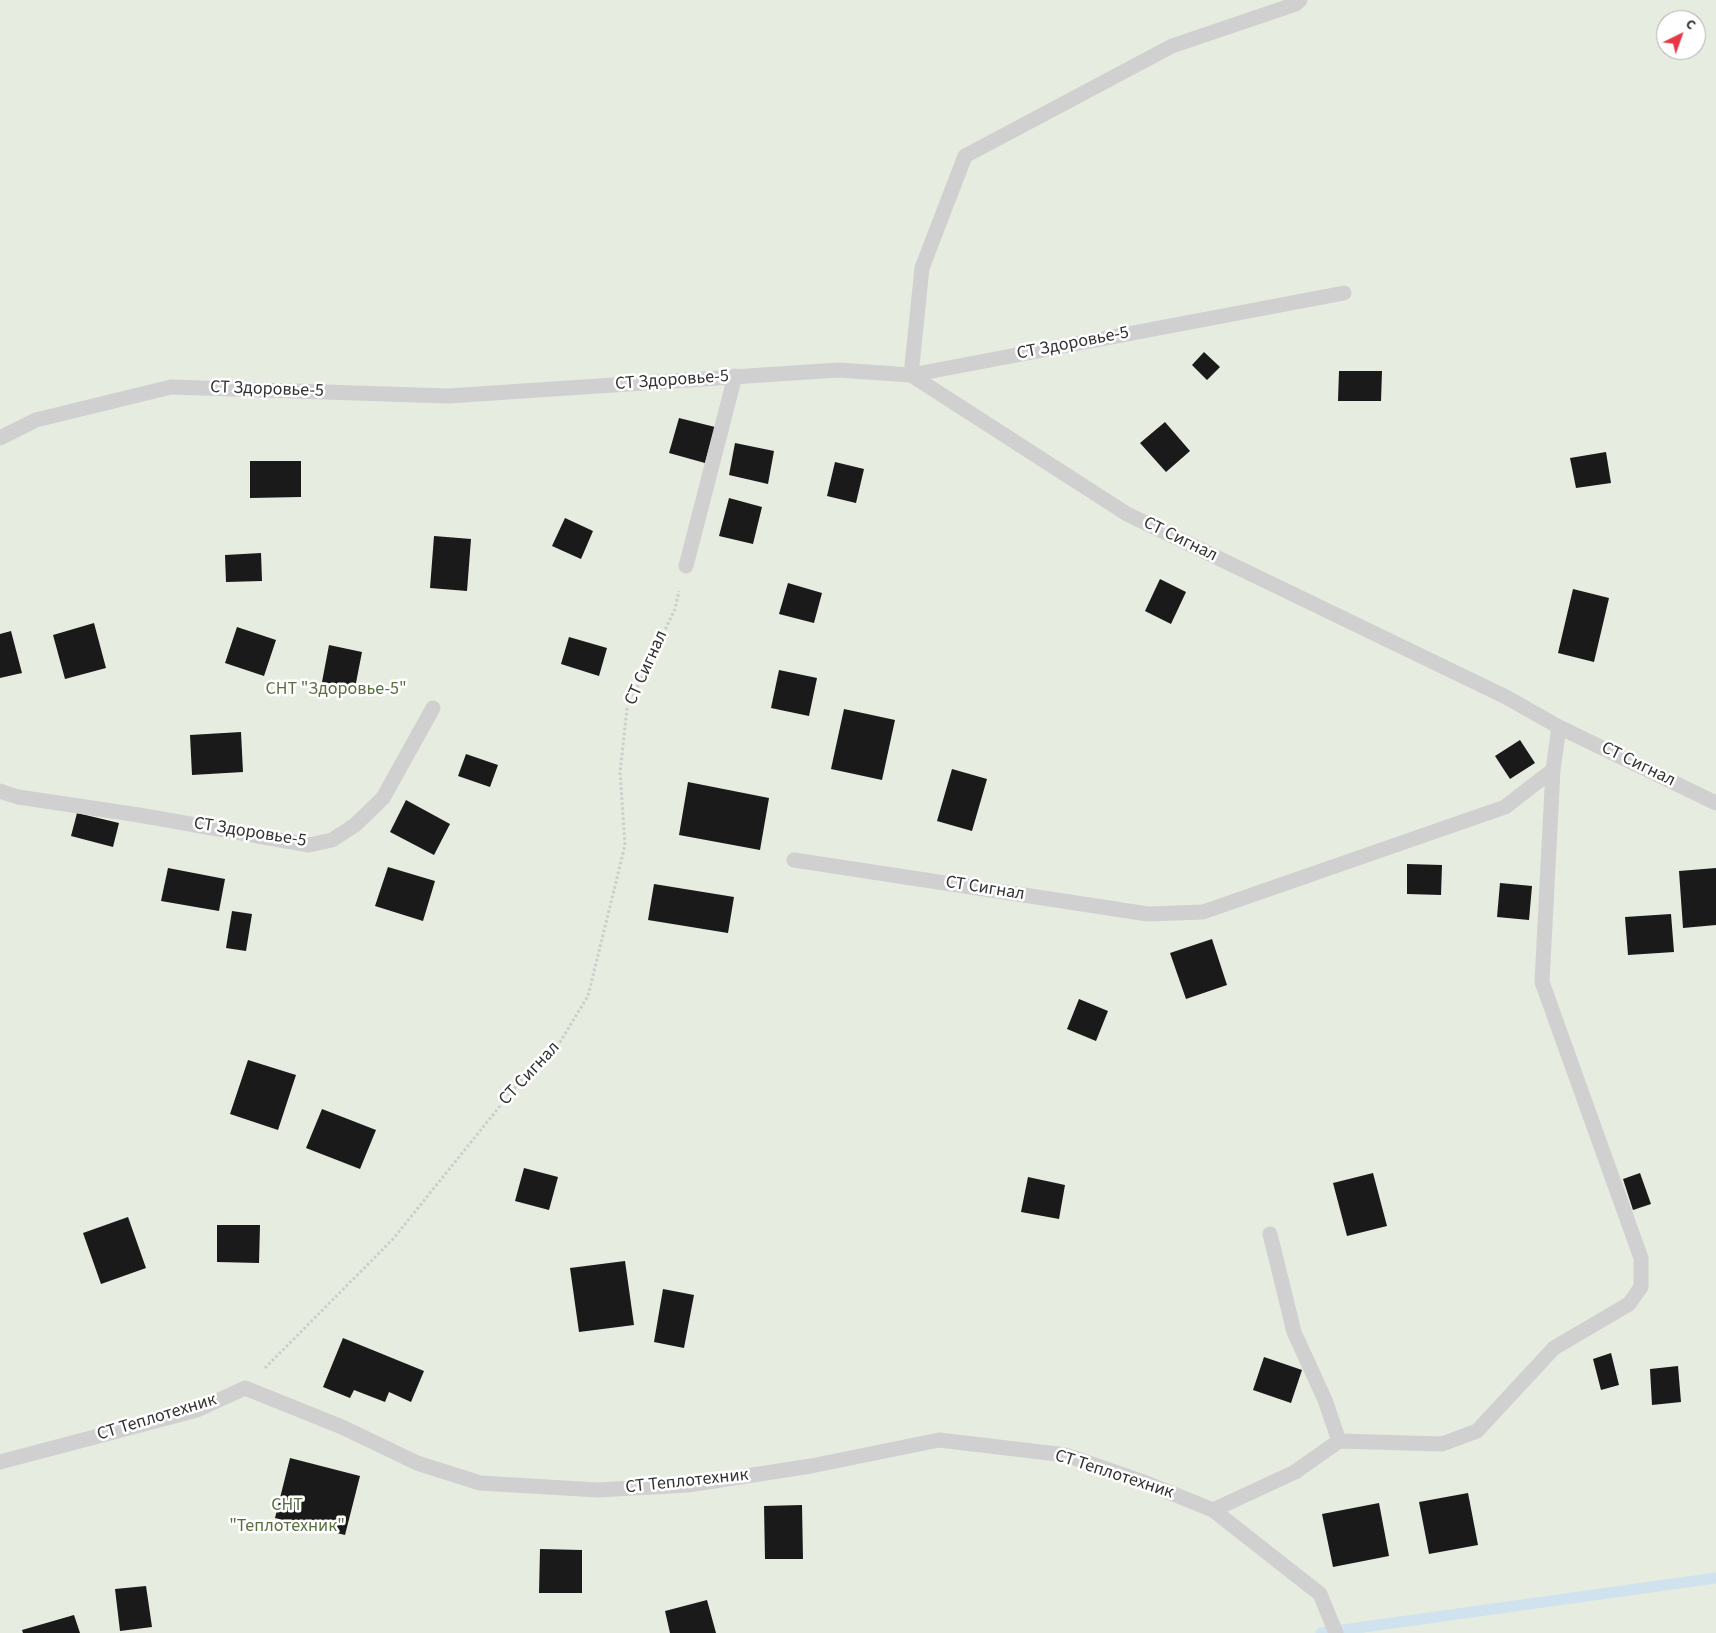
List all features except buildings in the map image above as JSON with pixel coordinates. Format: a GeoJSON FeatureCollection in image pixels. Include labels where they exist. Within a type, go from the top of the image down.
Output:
{"type":"FeatureCollection","features":[{"type":"Feature","properties":{"kind":"lane"},"geometry":{"type":"LineString","coordinates":[[911,375],[922,268],[965,156],[1172,46],[1296,4],[1300,0]]}},
{"type":"Feature","properties":{"kind":"lane","name":"СТ Здоровье-5"},"geometry":{"type":"LineString","coordinates":[[0,438],[36,420],[171,387],[448,396],[838,370],[911,375],[1344,292]]}},
{"type":"Feature","properties":{"kind":"lane","name":"СТ Сигнал"},"geometry":{"type":"LineString","coordinates":[[911,375],[1127,514],[1506,697],[1559,727],[1716,803]]}},
{"type":"Feature","properties":{"kind":"lane"},"geometry":{"type":"LineString","coordinates":[[686,566],[735,376]]}},
{"type":"Feature","properties":{"kind":"lane","name":"СТ Здоровье-5"},"geometry":{"type":"LineString","coordinates":[[0,791],[18,797],[139,815],[309,845],[332,840],[354,825],[383,798],[433,708]]}},
{"type":"Feature","properties":{"kind":"lane"},"geometry":{"type":"LineString","coordinates":[[1213,1510],[1295,1472],[1339,1442],[1442,1444],[1477,1431],[1554,1348],[1630,1304],[1641,1287],[1641,1258],[1542,982],[1553,770],[1559,727]]}},
{"type":"Feature","properties":{"kind":"lane","name":"СТ Сигнал"},"geometry":{"type":"LineString","coordinates":[[794,860],[1148,914],[1203,912],[1505,807],[1553,770]]}},
{"type":"Feature","properties":{"kind":"lane"},"geometry":{"type":"LineString","coordinates":[[1270,1234],[1294,1332],[1325,1400],[1339,1442]]}},
{"type":"Feature","properties":{"kind":"lane","name":"СТ Теплотехник"},"geometry":{"type":"LineString","coordinates":[[0,1462],[197,1410],[245,1388],[342,1427],[417,1463],[480,1483],[598,1490],[688,1485],[811,1466],[939,1440],[1066,1455],[1141,1481],[1213,1510],[1320,1594],[1336,1633]]}},
{"type":"Feature","properties":{"kind":"path","name":"СТ Сигнал"},"geometry":{"type":"LineString","coordinates":[[245,1388],[393,1239],[521,1080],[557,1047],[588,996],[625,845],[620,772],[627,708],[674,609],[686,566]]}},
{"type":"Feature","properties":{"kind":"green space"},"geometry":{"type":"Polygon","coordinates":[[[0,0],[1716,0],[1716,1633],[0,1633],[0,0]]]}},
{"type":"Feature","properties":{"kind":"waterway"},"geometry":{"type":"LineString","coordinates":[[1321,1633],[1716,1578]]}},
{"type":"Feature","properties":{"kind":"park label","name":"СНТ \"Здоровье-5\""},"geometry":{"type":"Point","coordinates":[336,690]}},
{"type":"Feature","properties":{"kind":"park label","name":"СНТ \"Теплотехник\""},"geometry":{"type":"Point","coordinates":[287,1516]}}]}
